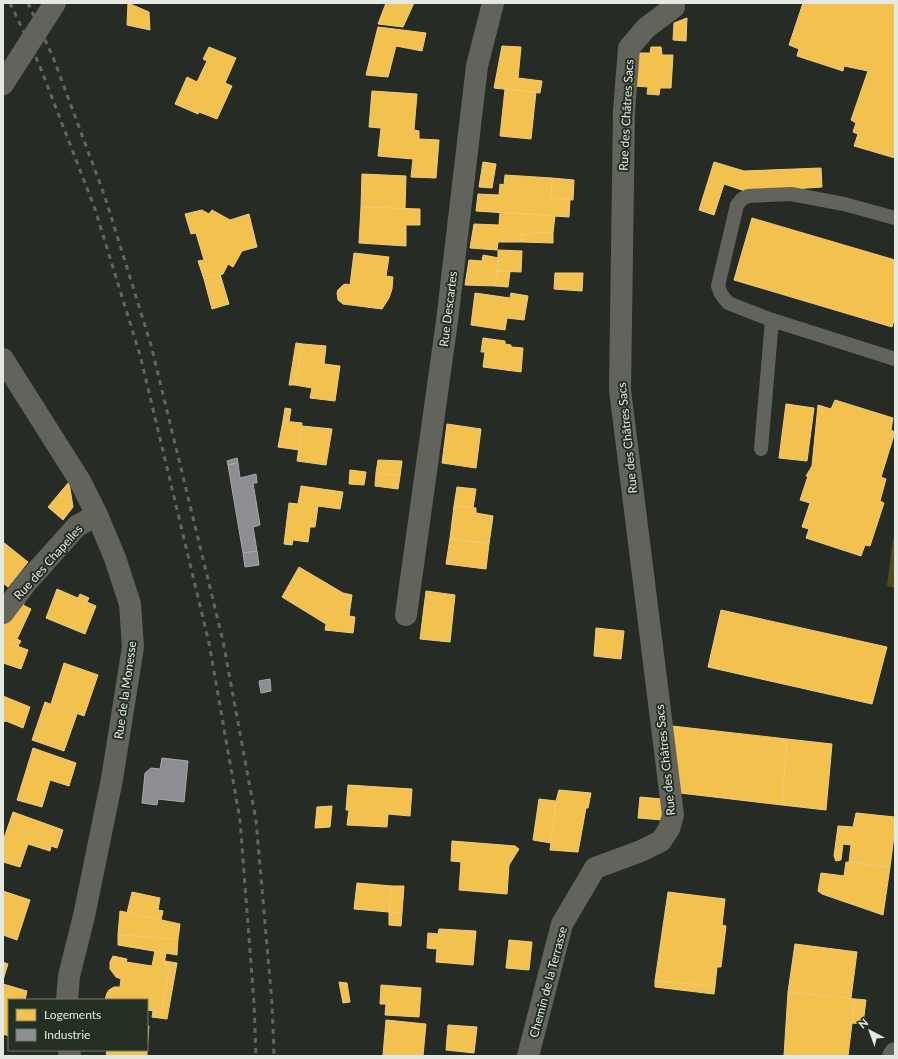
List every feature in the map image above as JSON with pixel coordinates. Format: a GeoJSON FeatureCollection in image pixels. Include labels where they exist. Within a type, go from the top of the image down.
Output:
{"type":"FeatureCollection","features":[{"type":"Feature","properties":{"kind":"main road"},"geometry":{"type":"LineString","coordinates":[[892,1056],[895,1053]]}},
{"type":"Feature","properties":{"kind":"street"},"geometry":{"type":"LineString","coordinates":[[3,84],[55,3]]}},
{"type":"Feature","properties":{"kind":"street","name":"Rue Descartes"},"geometry":{"type":"LineString","coordinates":[[406,615],[447,321],[477,66],[493,3]]}},
{"type":"Feature","properties":{"kind":"street","name":"Rue des Châtres Sacs"},"geometry":{"type":"LineString","coordinates":[[661,841],[669,829],[673,815],[620,390],[620,342],[624,112],[629,48],[646,28],[674,7],[674,3]]}},
{"type":"Feature","properties":{"kind":"street","name":"Rue de la Monesse"},"geometry":{"type":"LineString","coordinates":[[3,359],[80,481],[97,515],[115,558],[130,604],[133,647],[112,779],[84,916],[69,976],[67,999]]}},
{"type":"Feature","properties":{"kind":"street","name":"Rue des Chapelles"},"geometry":{"type":"LineString","coordinates":[[3,613],[26,584],[77,526],[97,515]]}},
{"type":"Feature","properties":{"kind":"street","name":"Chemin de la Terrasse"},"geometry":{"type":"LineString","coordinates":[[528,1056],[562,924],[595,868],[641,851],[661,841]]}},
{"type":"Feature","properties":{"kind":"lane"},"geometry":{"type":"LineString","coordinates":[[895,218],[844,204],[792,194],[748,196],[742,199],[737,205],[718,286],[721,294],[728,303],[772,320],[895,359]]}},
{"type":"Feature","properties":{"kind":"lane"},"geometry":{"type":"LineString","coordinates":[[761,448],[772,320]]}},
{"type":"Feature","properties":{"kind":"shaded area"},"geometry":{"type":"Polygon","coordinates":[[[893,538],[895,538],[895,588],[887,586],[893,538]]]}},
{"type":"Feature","properties":{"kind":"building: Logements"},"geometry":{"type":"Polygon","coordinates":[[[128,3],[149,12],[150,30],[127,25],[128,3]]]}},
{"type":"Feature","properties":{"kind":"building: Logements"},"geometry":{"type":"Polygon","coordinates":[[[386,3],[414,3],[403,27],[378,24],[386,3]]]}},
{"type":"Feature","properties":{"kind":"building: Logements"},"geometry":{"type":"Polygon","coordinates":[[[803,3],[895,3],[895,158],[854,146],[858,134],[853,132],[856,123],[851,120],[868,71],[844,66],[843,71],[797,56],[799,49],[789,45],[803,3]]]}},
{"type":"Feature","properties":{"kind":"building: Logements"},"geometry":{"type":"Polygon","coordinates":[[[687,18],[686,41],[673,40],[674,23],[687,18]]]}},
{"type":"Feature","properties":{"kind":"building: Logements"},"geometry":{"type":"Polygon","coordinates":[[[378,27],[426,33],[422,51],[396,46],[388,77],[366,75],[378,27]]]}},
{"type":"Feature","properties":{"kind":"building: Logements"},"geometry":{"type":"Polygon","coordinates":[[[502,46],[521,47],[518,78],[542,81],[540,93],[494,88],[502,46]]]}},
{"type":"Feature","properties":{"kind":"building: Logements"},"geometry":{"type":"Polygon","coordinates":[[[209,47],[236,58],[225,83],[232,86],[217,119],[199,112],[198,114],[175,104],[187,77],[197,82],[207,61],[203,59],[209,47]]]}},
{"type":"Feature","properties":{"kind":"building: Logements"},"geometry":{"type":"Polygon","coordinates":[[[651,47],[661,47],[662,55],[673,55],[671,88],[660,88],[659,95],[647,94],[648,87],[634,86],[634,53],[650,53],[651,47]]]}},
{"type":"Feature","properties":{"kind":"building: Logements"},"geometry":{"type":"Polygon","coordinates":[[[505,89],[536,92],[531,139],[500,136],[505,89]]]}},
{"type":"Feature","properties":{"kind":"building: Logements"},"geometry":{"type":"Polygon","coordinates":[[[372,91],[417,94],[414,130],[419,131],[419,139],[439,140],[436,178],[411,177],[413,159],[378,156],[381,128],[369,127],[372,91]]]}},
{"type":"Feature","properties":{"kind":"building: Logements"},"geometry":{"type":"Polygon","coordinates":[[[483,162],[496,164],[492,188],[479,187],[483,162]]]}},
{"type":"Feature","properties":{"kind":"building: Logements"},"geometry":{"type":"Polygon","coordinates":[[[714,162],[744,171],[821,168],[822,187],[748,192],[724,184],[714,215],[699,210],[714,162]]]}},
{"type":"Feature","properties":{"kind":"building: Logements"},"geometry":{"type":"Polygon","coordinates":[[[362,174],[406,176],[405,209],[361,207],[362,174]]]}},
{"type":"Feature","properties":{"kind":"building: Logements"},"geometry":{"type":"Polygon","coordinates":[[[505,175],[552,178],[551,198],[570,199],[569,217],[476,211],[478,194],[499,195],[500,184],[504,185],[505,175]]]}},
{"type":"Feature","properties":{"kind":"building: Logements"},"geometry":{"type":"Polygon","coordinates":[[[552,178],[574,180],[573,200],[551,198],[552,178]]]}},
{"type":"Feature","properties":{"kind":"building: Logements"},"geometry":{"type":"Polygon","coordinates":[[[361,207],[420,209],[420,225],[406,225],[406,246],[359,243],[361,207]]]}},
{"type":"Feature","properties":{"kind":"building: Logements"},"geometry":{"type":"Polygon","coordinates":[[[202,210],[209,214],[212,210],[230,220],[249,214],[257,247],[242,251],[233,267],[228,264],[223,274],[204,279],[198,261],[204,260],[196,233],[191,234],[185,214],[202,210]]]}},
{"type":"Feature","properties":{"kind":"building: Logements"},"geometry":{"type":"Polygon","coordinates":[[[500,212],[555,216],[553,233],[531,232],[531,235],[522,234],[522,242],[498,242],[497,250],[470,248],[474,224],[499,225],[500,212]]]}},
{"type":"Feature","properties":{"kind":"building: Logements"},"geometry":{"type":"Polygon","coordinates":[[[752,218],[895,260],[895,317],[892,327],[734,280],[752,218]]]}},
{"type":"Feature","properties":{"kind":"building: Logements"},"geometry":{"type":"Polygon","coordinates":[[[531,232],[553,233],[553,243],[522,242],[522,234],[531,235],[531,232]]]}},
{"type":"Feature","properties":{"kind":"building: Logements"},"geometry":{"type":"Polygon","coordinates":[[[498,250],[522,251],[521,272],[497,271],[499,258],[498,250]]]}},
{"type":"Feature","properties":{"kind":"building: Logements"},"geometry":{"type":"Polygon","coordinates":[[[354,253],[389,257],[386,276],[393,277],[392,289],[389,298],[382,309],[343,304],[338,300],[338,290],[343,285],[350,285],[354,253]]]}},
{"type":"Feature","properties":{"kind":"building: Logements"},"geometry":{"type":"Polygon","coordinates":[[[483,255],[499,258],[495,286],[465,285],[469,260],[482,261],[483,255]]]}},
{"type":"Feature","properties":{"kind":"building: Logements"},"geometry":{"type":"Polygon","coordinates":[[[497,271],[510,272],[508,287],[495,286],[497,271]]]}},
{"type":"Feature","properties":{"kind":"building: Logements"},"geometry":{"type":"Polygon","coordinates":[[[555,273],[583,273],[582,291],[554,289],[555,273]]]}},
{"type":"Feature","properties":{"kind":"building: Logements"},"geometry":{"type":"Polygon","coordinates":[[[220,274],[229,304],[212,309],[204,279],[220,274]]]}},
{"type":"Feature","properties":{"kind":"building: Logements"},"geometry":{"type":"Polygon","coordinates":[[[475,293],[510,298],[511,293],[528,296],[524,320],[507,318],[505,330],[471,325],[475,293]]]}},
{"type":"Feature","properties":{"kind":"building: Logements"},"geometry":{"type":"Polygon","coordinates":[[[483,338],[505,341],[505,344],[511,345],[511,347],[523,348],[521,372],[483,367],[485,352],[481,352],[483,338]]]}},
{"type":"Feature","properties":{"kind":"building: Logements"},"geometry":{"type":"Polygon","coordinates":[[[296,343],[303,344],[295,385],[289,385],[296,343]]]}},
{"type":"Feature","properties":{"kind":"building: Logements"},"geometry":{"type":"Polygon","coordinates":[[[303,344],[326,346],[324,364],[340,366],[335,401],[310,398],[312,388],[295,385],[303,344]]]}},
{"type":"Feature","properties":{"kind":"building: Logements"},"geometry":{"type":"Polygon","coordinates":[[[835,400],[893,418],[891,430],[895,432],[881,477],[886,479],[880,501],[884,503],[870,546],[865,545],[861,556],[806,538],[809,529],[802,527],[810,503],[800,500],[808,476],[806,476],[812,466],[818,405],[831,409],[835,400]]]}},
{"type":"Feature","properties":{"kind":"building: Logements"},"geometry":{"type":"Polygon","coordinates":[[[786,404],[814,408],[807,461],[779,458],[786,404]]]}},
{"type":"Feature","properties":{"kind":"building: Logements"},"geometry":{"type":"Polygon","coordinates":[[[285,408],[291,409],[289,421],[283,421],[285,408]]]}},
{"type":"Feature","properties":{"kind":"building: Logements"},"geometry":{"type":"Polygon","coordinates":[[[283,421],[302,423],[299,450],[278,447],[283,421]]]}},
{"type":"Feature","properties":{"kind":"building: Logements"},"geometry":{"type":"Polygon","coordinates":[[[447,424],[481,429],[476,468],[442,463],[447,424]]]}},
{"type":"Feature","properties":{"kind":"building: Logements"},"geometry":{"type":"Polygon","coordinates":[[[302,426],[332,429],[326,465],[297,461],[302,426]]]}},
{"type":"Feature","properties":{"kind":"building: Logements"},"geometry":{"type":"Polygon","coordinates":[[[378,460],[402,461],[400,476],[376,473],[378,460]]]}},
{"type":"Feature","properties":{"kind":"building: Logements"},"geometry":{"type":"Polygon","coordinates":[[[350,470],[366,472],[364,485],[349,484],[350,470]]]}},
{"type":"Feature","properties":{"kind":"building: Logements"},"geometry":{"type":"Polygon","coordinates":[[[376,473],[400,476],[398,489],[375,486],[376,473]]]}},
{"type":"Feature","properties":{"kind":"building: Logements"},"geometry":{"type":"Polygon","coordinates":[[[69,482],[73,507],[63,520],[48,507],[69,482]]]}},
{"type":"Feature","properties":{"kind":"building: Logements"},"geometry":{"type":"Polygon","coordinates":[[[301,486],[343,492],[340,509],[318,506],[315,527],[310,527],[308,542],[293,540],[292,545],[284,544],[289,503],[298,504],[301,486]]]}},
{"type":"Feature","properties":{"kind":"building: Logements"},"geometry":{"type":"Polygon","coordinates":[[[457,487],[476,489],[473,508],[454,506],[457,487]]]}},
{"type":"Feature","properties":{"kind":"building: Logements"},"geometry":{"type":"Polygon","coordinates":[[[454,506],[476,508],[476,513],[493,516],[489,544],[450,538],[454,506]]]}},
{"type":"Feature","properties":{"kind":"building: Logements"},"geometry":{"type":"Polygon","coordinates":[[[450,538],[489,544],[486,569],[446,564],[450,538]]]}},
{"type":"Feature","properties":{"kind":"building: Logements"},"geometry":{"type":"Polygon","coordinates":[[[3,542],[28,562],[8,587],[3,583],[3,542]]]}},
{"type":"Feature","properties":{"kind":"building: Logements"},"geometry":{"type":"Polygon","coordinates":[[[299,567],[343,593],[352,595],[349,616],[355,617],[353,633],[325,630],[326,624],[282,597],[299,567]]]}},
{"type":"Feature","properties":{"kind":"building: Logements"},"geometry":{"type":"Polygon","coordinates":[[[57,589],[96,606],[85,634],[46,618],[57,589]]]}},
{"type":"Feature","properties":{"kind":"building: Logements"},"geometry":{"type":"Polygon","coordinates":[[[426,591],[455,595],[450,642],[420,639],[426,591]]]}},
{"type":"Feature","properties":{"kind":"building: Logements"},"geometry":{"type":"Polygon","coordinates":[[[80,594],[89,598],[87,602],[78,598],[80,594]]]}},
{"type":"Feature","properties":{"kind":"building: Logements"},"geometry":{"type":"Polygon","coordinates":[[[26,599],[23,605],[31,609],[17,639],[21,641],[18,646],[3,641],[3,620],[26,599]]]}},
{"type":"Feature","properties":{"kind":"building: Logements"},"geometry":{"type":"Polygon","coordinates":[[[721,610],[887,647],[872,704],[708,667],[721,610]]]}},
{"type":"Feature","properties":{"kind":"building: Logements"},"geometry":{"type":"Polygon","coordinates":[[[596,628],[624,631],[621,659],[594,656],[596,628]]]}},
{"type":"Feature","properties":{"kind":"building: Logements"},"geometry":{"type":"Polygon","coordinates":[[[3,641],[28,650],[21,669],[3,663],[3,641]]]}},
{"type":"Feature","properties":{"kind":"building: Logements"},"geometry":{"type":"Polygon","coordinates":[[[64,663],[98,675],[84,716],[51,704],[64,663]]]}},
{"type":"Feature","properties":{"kind":"building: Logements"},"geometry":{"type":"Polygon","coordinates":[[[3,696],[30,707],[23,728],[6,721],[3,722],[3,696]]]}},
{"type":"Feature","properties":{"kind":"building: Logements"},"geometry":{"type":"Polygon","coordinates":[[[45,702],[77,714],[64,751],[32,740],[45,702]]]}},
{"type":"Feature","properties":{"kind":"building: Logements"},"geometry":{"type":"Polygon","coordinates":[[[672,726],[787,739],[782,805],[680,793],[672,726]]]}},
{"type":"Feature","properties":{"kind":"building: Logements"},"geometry":{"type":"Polygon","coordinates":[[[787,739],[832,744],[826,810],[782,805],[787,739]]]}},
{"type":"Feature","properties":{"kind":"building: Logements"},"geometry":{"type":"Polygon","coordinates":[[[33,748],[76,763],[69,786],[50,780],[42,807],[17,800],[33,748]]]}},
{"type":"Feature","properties":{"kind":"building: Logements"},"geometry":{"type":"Polygon","coordinates":[[[348,785],[412,789],[410,816],[388,814],[387,827],[347,825],[349,810],[346,810],[348,785]]]}},
{"type":"Feature","properties":{"kind":"building: Logements"},"geometry":{"type":"Polygon","coordinates":[[[559,790],[591,793],[588,808],[586,808],[578,852],[550,850],[556,801],[559,790]]]}},
{"type":"Feature","properties":{"kind":"building: Logements"},"geometry":{"type":"Polygon","coordinates":[[[640,797],[662,799],[663,820],[638,818],[640,797]]]}},
{"type":"Feature","properties":{"kind":"building: Logements"},"geometry":{"type":"Polygon","coordinates":[[[539,799],[556,801],[551,843],[533,840],[539,799]]]}},
{"type":"Feature","properties":{"kind":"building: Logements"},"geometry":{"type":"Polygon","coordinates":[[[332,806],[330,827],[315,828],[317,807],[332,806]]]}},
{"type":"Feature","properties":{"kind":"building: Logements"},"geometry":{"type":"Polygon","coordinates":[[[13,812],[63,830],[57,848],[51,846],[50,851],[28,844],[20,867],[3,862],[3,841],[13,812]]]}},
{"type":"Feature","properties":{"kind":"building: Logements"},"geometry":{"type":"Polygon","coordinates":[[[856,813],[895,817],[890,867],[849,862],[851,845],[843,844],[841,860],[836,861],[834,856],[838,826],[853,827],[856,813]]]}},
{"type":"Feature","properties":{"kind":"building: Logements"},"geometry":{"type":"Polygon","coordinates":[[[452,841],[515,846],[519,849],[509,865],[507,894],[459,890],[461,862],[451,861],[452,841]]]}},
{"type":"Feature","properties":{"kind":"building: Logements"},"geometry":{"type":"Polygon","coordinates":[[[846,862],[890,867],[883,915],[822,894],[818,891],[821,873],[844,876],[846,862]]]}},
{"type":"Feature","properties":{"kind":"building: Logements"},"geometry":{"type":"Polygon","coordinates":[[[357,883],[392,886],[389,912],[354,909],[357,883]]]}},
{"type":"Feature","properties":{"kind":"building: Logements"},"geometry":{"type":"Polygon","coordinates":[[[392,886],[404,886],[402,913],[389,912],[392,886]]]}},
{"type":"Feature","properties":{"kind":"building: Logements"},"geometry":{"type":"Polygon","coordinates":[[[3,891],[30,900],[17,940],[3,935],[3,891]]]}},
{"type":"Feature","properties":{"kind":"building: Logements"},"geometry":{"type":"Polygon","coordinates":[[[132,892],[160,898],[158,910],[163,911],[161,920],[127,913],[132,892]]]}},
{"type":"Feature","properties":{"kind":"building: Logements"},"geometry":{"type":"Polygon","coordinates":[[[668,892],[725,899],[722,925],[726,926],[721,967],[717,967],[715,986],[655,981],[668,892]]]}},
{"type":"Feature","properties":{"kind":"building: Logements"},"geometry":{"type":"Polygon","coordinates":[[[120,911],[180,924],[178,939],[118,935],[120,911]]]}},
{"type":"Feature","properties":{"kind":"building: Logements"},"geometry":{"type":"Polygon","coordinates":[[[389,912],[402,913],[401,926],[389,925],[389,912]]]}},
{"type":"Feature","properties":{"kind":"building: Logements"},"geometry":{"type":"Polygon","coordinates":[[[439,929],[476,931],[473,965],[436,962],[437,949],[427,948],[428,933],[438,934],[439,929]]]}},
{"type":"Feature","properties":{"kind":"building: Logements"},"geometry":{"type":"Polygon","coordinates":[[[118,935],[178,939],[177,955],[118,945],[118,935]]]}},
{"type":"Feature","properties":{"kind":"building: Logements"},"geometry":{"type":"Polygon","coordinates":[[[509,940],[532,942],[529,970],[506,968],[509,940]]]}},
{"type":"Feature","properties":{"kind":"building: Logements"},"geometry":{"type":"Polygon","coordinates":[[[795,944],[857,952],[851,998],[788,992],[795,944]]]}},
{"type":"Feature","properties":{"kind":"building: Logements"},"geometry":{"type":"Polygon","coordinates":[[[155,951],[166,953],[164,965],[170,966],[162,1012],[148,1010],[148,999],[105,999],[109,990],[114,987],[120,987],[121,979],[116,977],[110,969],[110,962],[113,956],[127,959],[126,962],[152,966],[155,951]]]}},
{"type":"Feature","properties":{"kind":"building: Logements"},"geometry":{"type":"Polygon","coordinates":[[[165,961],[177,963],[167,1019],[152,1017],[153,1011],[162,1012],[170,966],[164,965],[165,961]]]}},
{"type":"Feature","properties":{"kind":"building: Logements"},"geometry":{"type":"Polygon","coordinates":[[[3,962],[8,964],[3,980],[3,962]]]}},
{"type":"Feature","properties":{"kind":"building: Logements"},"geometry":{"type":"Polygon","coordinates":[[[655,981],[715,986],[714,994],[655,987],[655,981]]]}},
{"type":"Feature","properties":{"kind":"building: Logements"},"geometry":{"type":"Polygon","coordinates":[[[339,982],[347,983],[350,1002],[343,1003],[339,982]]]}},
{"type":"Feature","properties":{"kind":"building: Logements"},"geometry":{"type":"Polygon","coordinates":[[[3,984],[27,991],[25,999],[8,999],[8,1036],[3,1034],[3,984]]]}},
{"type":"Feature","properties":{"kind":"building: Logements"},"geometry":{"type":"Polygon","coordinates":[[[381,985],[421,988],[419,1017],[385,1015],[386,1004],[380,1004],[381,985]]]}},
{"type":"Feature","properties":{"kind":"building: Logements"},"geometry":{"type":"Polygon","coordinates":[[[788,992],[855,999],[848,1056],[784,1056],[788,992]]]}},
{"type":"Feature","properties":{"kind":"building: Logements"},"geometry":{"type":"Polygon","coordinates":[[[855,999],[866,1000],[863,1024],[852,1023],[855,999]]]}},
{"type":"Feature","properties":{"kind":"building: Logements"},"geometry":{"type":"Polygon","coordinates":[[[386,1020],[426,1024],[423,1056],[383,1055],[386,1020]]]}},
{"type":"Feature","properties":{"kind":"building: Logements"},"geometry":{"type":"Polygon","coordinates":[[[448,1025],[477,1027],[474,1053],[446,1050],[448,1025]]]}},
{"type":"Feature","properties":{"kind":"building: Logements"},"geometry":{"type":"Polygon","coordinates":[[[107,1051],[147,1051],[147,1056],[106,1056],[107,1051]]]}},
{"type":"Feature","properties":{"kind":"building: Industrie"},"geometry":{"type":"Polygon","coordinates":[[[237,458],[238,463],[228,465],[227,461],[237,458]]]}},
{"type":"Feature","properties":{"kind":"building: Industrie"},"geometry":{"type":"Polygon","coordinates":[[[238,463],[240,478],[256,474],[257,483],[253,483],[260,525],[253,527],[257,551],[243,553],[228,465],[238,463]]]}},
{"type":"Feature","properties":{"kind":"building: Industrie"},"geometry":{"type":"Polygon","coordinates":[[[257,551],[259,565],[245,567],[243,553],[257,551]]]}},
{"type":"Feature","properties":{"kind":"building: Industrie"},"geometry":{"type":"Polygon","coordinates":[[[270,679],[271,691],[261,693],[259,681],[270,679]]]}},
{"type":"Feature","properties":{"kind":"building: Industrie"},"geometry":{"type":"Polygon","coordinates":[[[162,758],[188,761],[184,802],[158,799],[157,805],[142,803],[145,773],[151,768],[160,769],[162,758]]]}},
{"type":"Feature","properties":{"kind":"railway"},"geometry":{"type":"LineString","coordinates":[[10,3],[39,64],[95,209],[140,355],[209,643],[240,820],[254,1003],[256,1056]]}},
{"type":"Feature","properties":{"kind":"railway"},"geometry":{"type":"LineString","coordinates":[[28,3],[53,57],[105,197],[151,345],[223,641],[256,820],[272,1003],[274,1056]]}}]}
